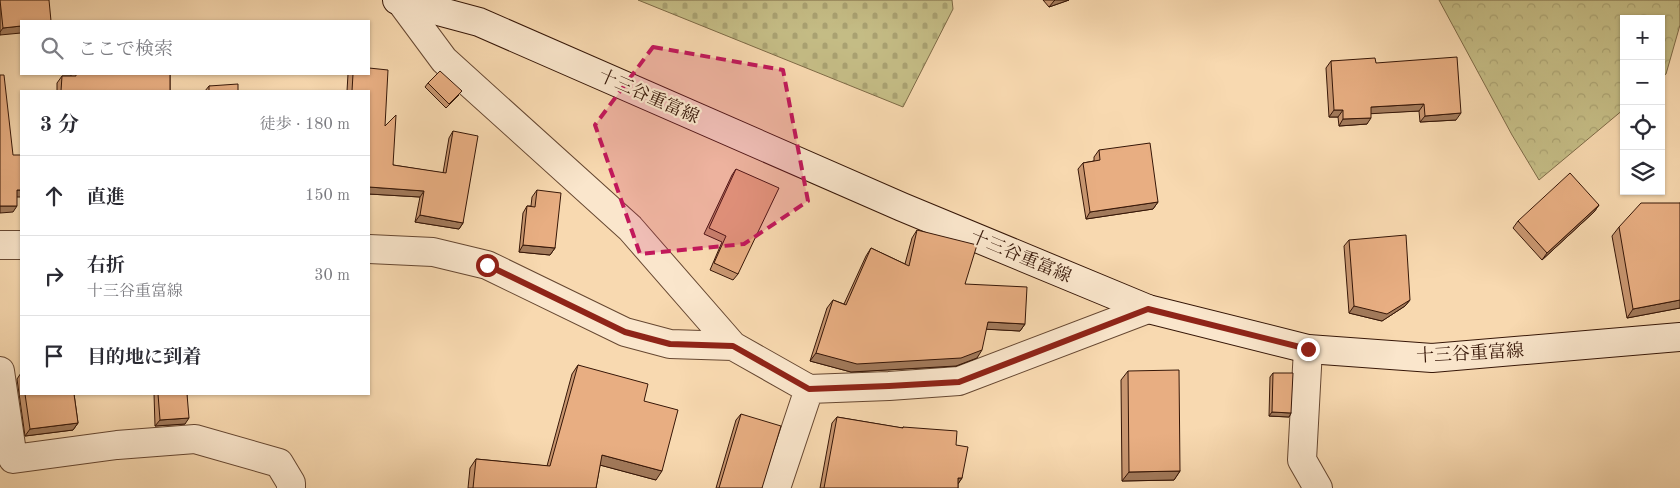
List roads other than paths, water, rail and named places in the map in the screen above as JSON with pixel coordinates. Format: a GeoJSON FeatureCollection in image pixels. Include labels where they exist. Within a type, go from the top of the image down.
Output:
{"type":"FeatureCollection","features":[{"type":"Feature","properties":{"kind":"street","name":"十三谷重富線"},"geometry":{"type":"LineString","coordinates":[[399,1],[479,22],[902,207],[1148,309],[1308,349],[1432,358],[1680,338]]}},
{"type":"Feature","properties":{"kind":"street"},"geometry":{"type":"LineString","coordinates":[[399,1],[444,60],[630,228],[733,346],[809,389],[959,382],[1148,309]]}},
{"type":"Feature","properties":{"kind":"street"},"geometry":{"type":"LineString","coordinates":[[0,245],[20,245]]}},
{"type":"Feature","properties":{"kind":"street"},"geometry":{"type":"LineString","coordinates":[[370,249],[433,252],[487,265],[625,332],[670,344],[733,346]]}},
{"type":"Feature","properties":{"kind":"street"},"geometry":{"type":"LineString","coordinates":[[1308,349],[1302,460],[1318,488]]}},
{"type":"Feature","properties":{"kind":"street"},"geometry":{"type":"LineString","coordinates":[[0,371],[13,459],[117,444],[195,439],[279,463],[291,483],[291,488]]}},
{"type":"Feature","properties":{"kind":"street"},"geometry":{"type":"LineString","coordinates":[[776,488],[809,389]]}}]}
